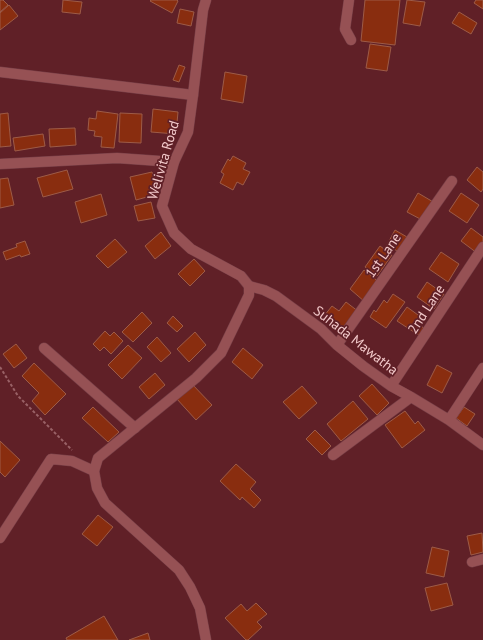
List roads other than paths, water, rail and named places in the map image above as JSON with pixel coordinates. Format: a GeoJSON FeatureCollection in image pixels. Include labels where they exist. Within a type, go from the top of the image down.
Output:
{"type":"FeatureCollection","features":[{"type":"Feature","properties":{"kind":"street","name":"Welivita Road"},"geometry":{"type":"LineString","coordinates":[[206,0],[203,10],[188,132],[174,162],[162,206],[174,233],[191,250],[241,276],[250,286]]}},
{"type":"Feature","properties":{"kind":"street"},"geometry":{"type":"LineString","coordinates":[[349,0],[345,29],[351,40]]}},
{"type":"Feature","properties":{"kind":"street"},"geometry":{"type":"LineString","coordinates":[[0,72],[193,95]]}},
{"type":"Feature","properties":{"kind":"street"},"geometry":{"type":"LineString","coordinates":[[0,164],[117,158],[174,162]]}},
{"type":"Feature","properties":{"kind":"street","name":"1st Lane"},"geometry":{"type":"LineString","coordinates":[[337,345],[452,181]]}},
{"type":"Feature","properties":{"kind":"street","name":"2nd Lane"},"geometry":{"type":"LineString","coordinates":[[392,386],[483,247]]}},
{"type":"Feature","properties":{"kind":"street"},"geometry":{"type":"LineString","coordinates":[[206,640],[200,608],[190,586],[179,570],[105,503],[97,488],[94,471],[98,458],[196,378],[221,353],[249,295],[250,286]]}},
{"type":"Feature","properties":{"kind":"street","name":"Suhada Mawatha"},"geometry":{"type":"LineString","coordinates":[[250,286],[264,290],[276,296],[322,329],[337,345],[363,366],[392,386],[449,420],[483,445]]}},
{"type":"Feature","properties":{"kind":"street"},"geometry":{"type":"LineString","coordinates":[[44,348],[135,428]]}},
{"type":"Feature","properties":{"kind":"street"},"geometry":{"type":"LineString","coordinates":[[449,420],[483,368]]}},
{"type":"Feature","properties":{"kind":"street"},"geometry":{"type":"LineString","coordinates":[[333,455],[411,396]]}},
{"type":"Feature","properties":{"kind":"street"},"geometry":{"type":"LineString","coordinates":[[0,538],[51,459],[72,461],[94,471]]}},
{"type":"Feature","properties":{"kind":"street"},"geometry":{"type":"LineString","coordinates":[[472,562],[483,559]]}}]}
